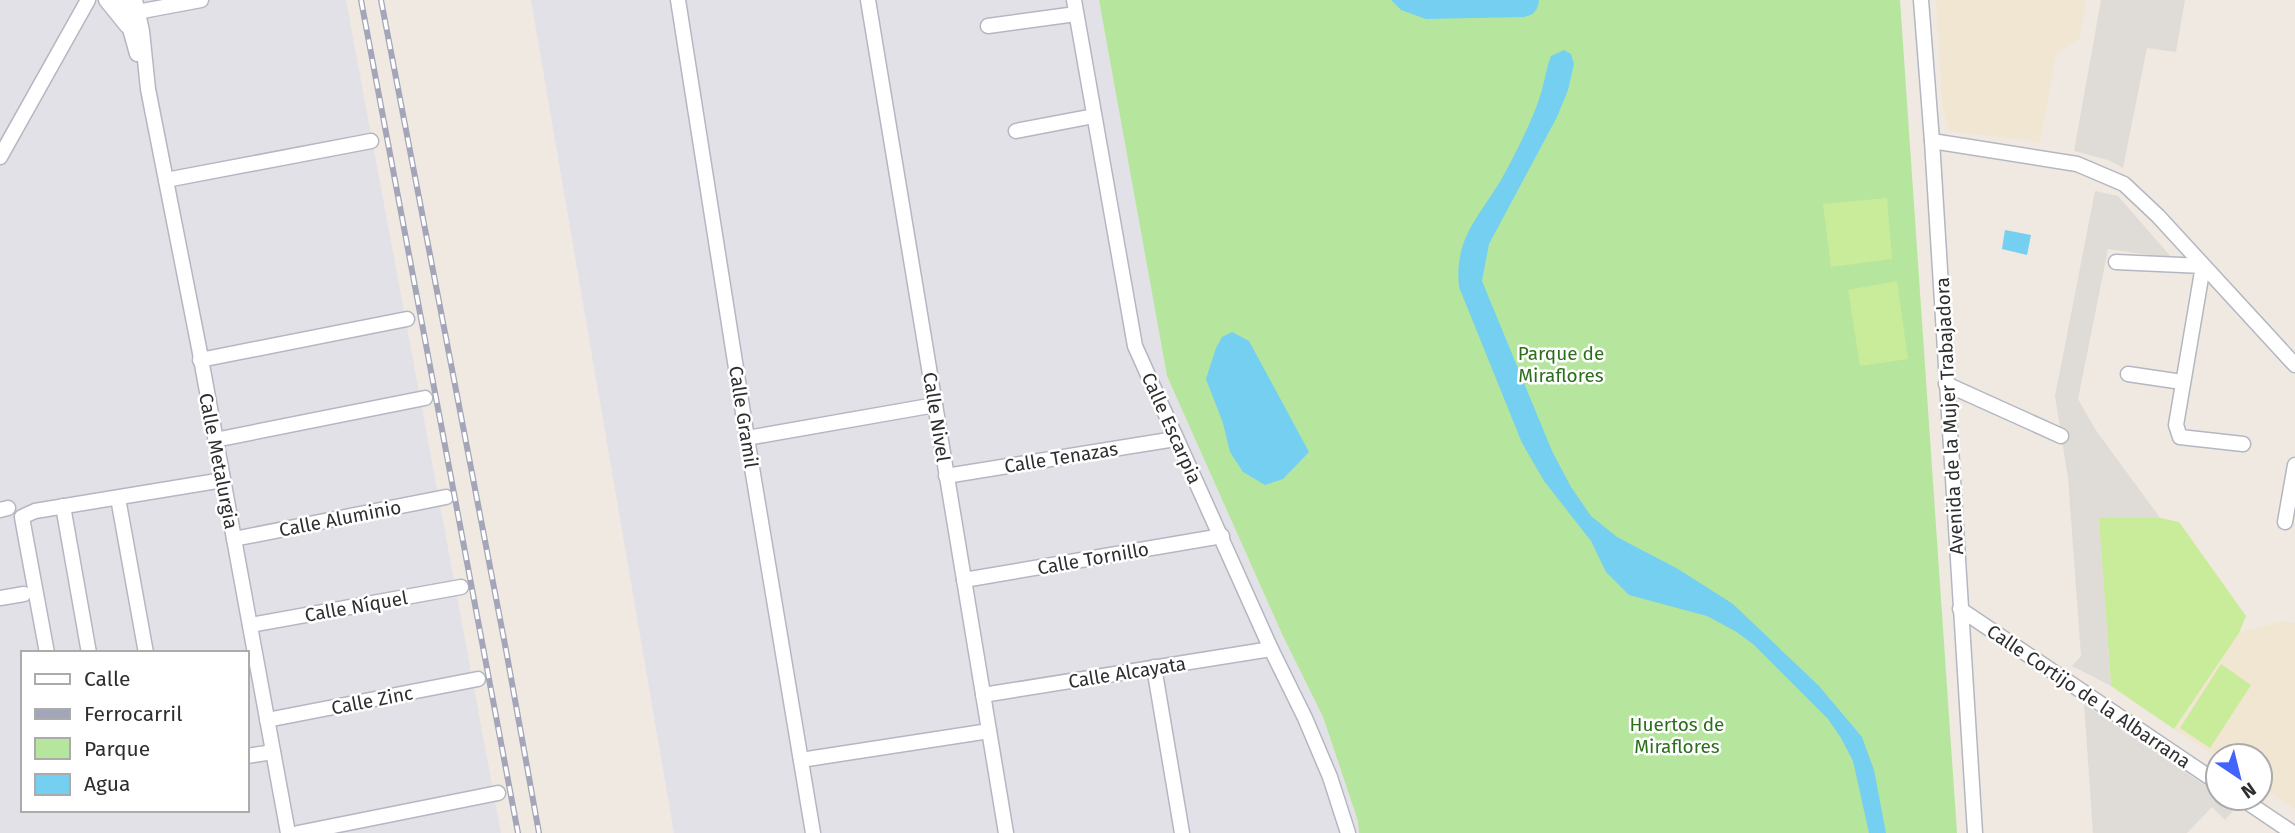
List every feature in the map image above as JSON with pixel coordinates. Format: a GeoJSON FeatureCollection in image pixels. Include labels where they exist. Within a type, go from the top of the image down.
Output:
{"type":"FeatureCollection","features":[{"type":"Feature","properties":{"kind":"street","name":"Calle Metalurgia"},"geometry":{"type":"LineString","coordinates":[[122,0],[148,89]]}},
{"type":"Feature","properties":{"kind":"street"},"geometry":{"type":"LineString","coordinates":[[133,4],[201,0]]}},
{"type":"Feature","properties":{"kind":"street","name":"Calle Gramil"},"geometry":{"type":"LineString","coordinates":[[678,0],[813,833]]}},
{"type":"Feature","properties":{"kind":"street","name":"Calle Nivel"},"geometry":{"type":"LineString","coordinates":[[868,0],[1006,833]]}},
{"type":"Feature","properties":{"kind":"street","name":"Avenida de la Mujer Trabajadora"},"geometry":{"type":"LineString","coordinates":[[1921,0],[1975,833]]}},
{"type":"Feature","properties":{"kind":"street"},"geometry":{"type":"LineString","coordinates":[[0,157],[86,5],[106,1],[131,33]]}},
{"type":"Feature","properties":{"kind":"street","name":"Calle Metalurgia"},"geometry":{"type":"LineString","coordinates":[[133,4],[250,625],[250,658],[267,720],[288,833]]}},
{"type":"Feature","properties":{"kind":"street"},"geometry":{"type":"LineString","coordinates":[[988,26],[1075,7]]}},
{"type":"Feature","properties":{"kind":"street","name":"Calle Escarpia"},"geometry":{"type":"LineString","coordinates":[[1075,7],[1135,346],[1271,649],[1306,719],[1330,777],[1348,833]]}},
{"type":"Feature","properties":{"kind":"street"},"geometry":{"type":"LineString","coordinates":[[1016,131],[1094,116]]}},
{"type":"Feature","properties":{"kind":"street"},"geometry":{"type":"LineString","coordinates":[[166,180],[371,141]]}},
{"type":"Feature","properties":{"kind":"street"},"geometry":{"type":"LineString","coordinates":[[1932,141],[2077,164],[2124,184],[2295,365]]}},
{"type":"Feature","properties":{"kind":"street"},"geometry":{"type":"LineString","coordinates":[[2116,262],[2203,266]]}},
{"type":"Feature","properties":{"kind":"street"},"geometry":{"type":"LineString","coordinates":[[2203,266],[2176,425],[2180,437],[2243,444]]}},
{"type":"Feature","properties":{"kind":"street"},"geometry":{"type":"LineString","coordinates":[[200,359],[407,319]]}},
{"type":"Feature","properties":{"kind":"street"},"geometry":{"type":"LineString","coordinates":[[2128,374],[2182,382]]}},
{"type":"Feature","properties":{"kind":"street"},"geometry":{"type":"LineString","coordinates":[[1947,384],[2061,436]]}},
{"type":"Feature","properties":{"kind":"street"},"geometry":{"type":"LineString","coordinates":[[215,440],[425,398]]}},
{"type":"Feature","properties":{"kind":"street"},"geometry":{"type":"LineString","coordinates":[[747,438],[935,405]]}},
{"type":"Feature","properties":{"kind":"street","name":"Calle Tenazas"},"geometry":{"type":"LineString","coordinates":[[947,476],[1175,439]]}},
{"type":"Feature","properties":{"kind":"street"},"geometry":{"type":"LineString","coordinates":[[2286,522],[2295,465]]}},
{"type":"Feature","properties":{"kind":"street"},"geometry":{"type":"LineString","coordinates":[[47,651],[22,517],[35,510],[223,480]]}},
{"type":"Feature","properties":{"kind":"street","name":"Calle Aluminio"},"geometry":{"type":"LineString","coordinates":[[234,539],[446,497]]}},
{"type":"Feature","properties":{"kind":"street"},"geometry":{"type":"LineString","coordinates":[[118,498],[146,651]]}},
{"type":"Feature","properties":{"kind":"street"},"geometry":{"type":"LineString","coordinates":[[63,506],[89,651]]}},
{"type":"Feature","properties":{"kind":"street","name":"Calle Tornillo"},"geometry":{"type":"LineString","coordinates":[[964,580],[1222,536]]}},
{"type":"Feature","properties":{"kind":"street","name":"Calle Níquel"},"geometry":{"type":"LineString","coordinates":[[250,625],[461,587]]}},
{"type":"Feature","properties":{"kind":"street"},"geometry":{"type":"LineString","coordinates":[[0,598],[24,593]]}},
{"type":"Feature","properties":{"kind":"street","name":"Calle Cortijo de la Albarrana"},"geometry":{"type":"LineString","coordinates":[[1960,609],[2204,774]]}},
{"type":"Feature","properties":{"kind":"street","name":"Calle Alcayata"},"geometry":{"type":"LineString","coordinates":[[983,695],[1271,649]]}},
{"type":"Feature","properties":{"kind":"street"},"geometry":{"type":"LineString","coordinates":[[1153,667],[1182,833]]}},
{"type":"Feature","properties":{"kind":"street","name":"Calle Zinc"},"geometry":{"type":"LineString","coordinates":[[267,720],[478,679]]}},
{"type":"Feature","properties":{"kind":"street"},"geometry":{"type":"LineString","coordinates":[[801,760],[989,731]]}},
{"type":"Feature","properties":{"kind":"street"},"geometry":{"type":"LineString","coordinates":[[248,756],[273,752]]}},
{"type":"Feature","properties":{"kind":"street"},"geometry":{"type":"LineString","coordinates":[[298,833],[498,793]]}},
{"type":"Feature","properties":{"kind":"street"},"geometry":{"type":"LineString","coordinates":[[2262,812],[2293,833]]}},
{"type":"Feature","properties":{"kind":"shaded area"},"geometry":{"type":"Polygon","coordinates":[[[0,0],[346,0],[501,833],[0,833],[0,0]]]}},
{"type":"Feature","properties":{"kind":"shaded area"},"geometry":{"type":"Polygon","coordinates":[[[531,0],[1099,0],[1167,376],[1282,634],[1323,717],[1358,821],[1359,833],[674,833],[531,0]]]}},
{"type":"Feature","properties":{"kind":"shaded area"},"geometry":{"type":"Polygon","coordinates":[[[1936,0],[2086,0],[2079,39],[2056,53],[2040,142],[1950,131],[1943,110],[1936,0]]]}},
{"type":"Feature","properties":{"kind":"shaded area"},"geometry":{"type":"Polygon","coordinates":[[[2101,0],[2185,0],[2176,52],[2147,48],[2123,168],[2108,160],[2074,151],[2101,0]]]}},
{"type":"Feature","properties":{"kind":"shaded area"},"geometry":{"type":"Polygon","coordinates":[[[2095,191],[2118,196],[2172,258],[2108,249],[2078,399],[2095,429],[2160,518],[2099,518],[2111,686],[2072,666],[2081,656],[2068,478],[2055,396],[2095,191]]]}},
{"type":"Feature","properties":{"kind":"shaded area"},"geometry":{"type":"Polygon","coordinates":[[[2282,621],[2295,623],[2295,809],[2274,795],[2274,742],[2204,742],[2204,749],[2174,729],[2239,633],[2282,621]]]}},
{"type":"Feature","properties":{"kind":"shaded area"},"geometry":{"type":"Polygon","coordinates":[[[2084,704],[2204,785],[2204,812],[2207,812],[2187,833],[2093,833],[2084,704]]]}},
{"type":"Feature","properties":{"kind":"shaded area"},"geometry":{"type":"Polygon","coordinates":[[[2217,812],[2232,812],[2225,820],[2217,812]]]}},
{"type":"Feature","properties":{"kind":"green space","name":"Parque de Miraflores"},"geometry":{"type":"Polygon","coordinates":[[[1099,0],[1900,0],[1957,833],[1359,833],[1358,821],[1323,717],[1282,634],[1167,376],[1099,0]]]}},
{"type":"Feature","properties":{"kind":"green space"},"geometry":{"type":"Polygon","coordinates":[[[1887,198],[1892,259],[1831,267],[1823,204],[1887,198]]]}},
{"type":"Feature","properties":{"kind":"green space"},"geometry":{"type":"Polygon","coordinates":[[[1897,281],[1908,359],[1860,366],[1848,290],[1897,281]]]}},
{"type":"Feature","properties":{"kind":"green space"},"geometry":{"type":"Polygon","coordinates":[[[2118,461],[2160,518],[2179,522],[2246,616],[2239,633],[2174,729],[2111,686],[2095,468],[2118,461]]]}},
{"type":"Feature","properties":{"kind":"green space"},"geometry":{"type":"Polygon","coordinates":[[[2221,664],[2251,685],[2214,742],[2204,744],[2180,728],[2221,664]]]}},
{"type":"Feature","properties":{"kind":"water"},"geometry":{"type":"Polygon","coordinates":[[[1391,0],[1539,0],[1535,12],[1524,17],[1426,19],[1401,10],[1391,0]]]}},
{"type":"Feature","properties":{"kind":"water"},"geometry":{"type":"Polygon","coordinates":[[[1564,50],[1571,54],[1574,64],[1568,90],[1557,117],[1489,244],[1482,281],[1552,451],[1571,487],[1591,516],[1617,537],[1678,569],[1733,604],[1819,686],[1862,737],[1874,770],[1886,833],[1869,833],[1853,761],[1828,719],[1753,644],[1735,631],[1707,616],[1629,595],[1606,572],[1591,541],[1544,481],[1522,443],[1459,287],[1458,270],[1464,242],[1501,180],[1531,121],[1551,56],[1564,50]]]}},
{"type":"Feature","properties":{"kind":"water"},"geometry":{"type":"Polygon","coordinates":[[[2005,230],[2031,235],[2027,255],[2002,249],[2005,230]]]}},
{"type":"Feature","properties":{"kind":"water"},"geometry":{"type":"Polygon","coordinates":[[[1232,332],[1249,341],[1309,452],[1283,479],[1265,485],[1243,472],[1230,452],[1223,423],[1206,379],[1222,337],[1232,332]]]}},
{"type":"Feature","properties":{"kind":"railway"},"geometry":{"type":"LineString","coordinates":[[361,0],[518,833]]}},
{"type":"Feature","properties":{"kind":"railway"},"geometry":{"type":"LineString","coordinates":[[381,0],[539,833]]}},
{"type":"Feature","properties":{"kind":"park label","name":"Huertos de Miraflores"},"geometry":{"type":"Point","coordinates":[1677,735]}}]}
